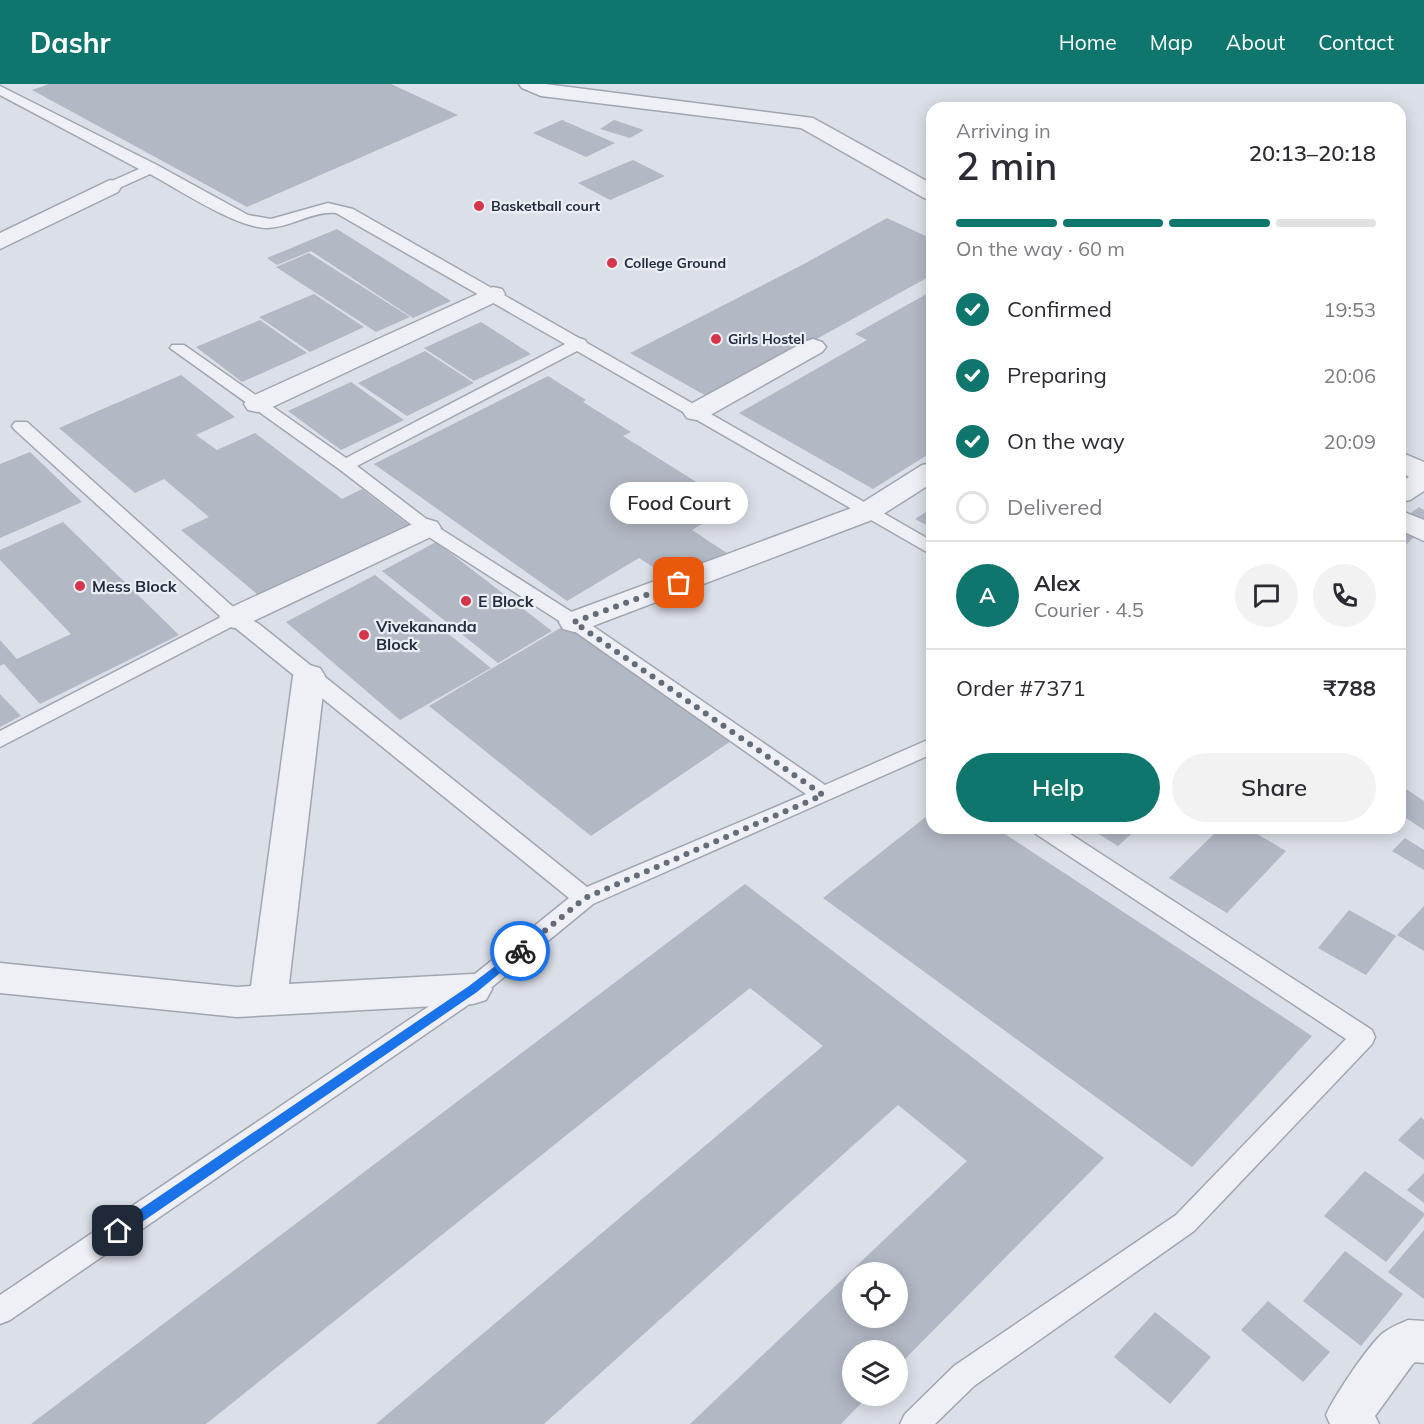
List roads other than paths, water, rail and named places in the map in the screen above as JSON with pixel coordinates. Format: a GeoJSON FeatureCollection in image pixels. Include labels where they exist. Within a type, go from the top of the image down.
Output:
{"type":"FeatureCollection","features":[{"type":"Feature","properties":{"kind":"street"},"geometry":{"type":"LineString","coordinates":[[529,84],[541,90],[806,122],[926,190]]}},
{"type":"Feature","properties":{"kind":"street"},"geometry":{"type":"LineString","coordinates":[[0,242],[110,187]]}},
{"type":"Feature","properties":{"kind":"street"},"geometry":{"type":"LineString","coordinates":[[256,404],[494,294]]}},
{"type":"Feature","properties":{"kind":"street"},"geometry":{"type":"LineString","coordinates":[[696,412],[813,347]]}},
{"type":"Feature","properties":{"kind":"street"},"geometry":{"type":"LineString","coordinates":[[1406,464],[1424,474]]}},
{"type":"Feature","properties":{"kind":"street"},"geometry":{"type":"LineString","coordinates":[[574,622],[867,512],[926,475]]}},
{"type":"Feature","properties":{"kind":"street"},"geometry":{"type":"LineString","coordinates":[[1409,516],[1424,479]]}},
{"type":"Feature","properties":{"kind":"street"},"geometry":{"type":"LineString","coordinates":[[234,618],[427,528]]}},
{"type":"Feature","properties":{"kind":"street"},"geometry":{"type":"LineString","coordinates":[[268,1000],[309,676]]}},
{"type":"Feature","properties":{"kind":"street"},"geometry":{"type":"LineString","coordinates":[[0,978],[237,1002],[473,989]]}},
{"type":"Feature","properties":{"kind":"street"},"geometry":{"type":"LineString","coordinates":[[1356,1424],[1349,1415],[1396,1350],[1408,1341],[1424,1342]]}},
{"type":"Feature","properties":{"kind":"lane"},"geometry":{"type":"LineString","coordinates":[[0,90],[152,168],[243,218],[270,223],[322,207],[338,207],[494,294],[926,546]]}},
{"type":"Feature","properties":{"kind":"lane"},"geometry":{"type":"LineString","coordinates":[[110,187],[152,168]]}},
{"type":"Feature","properties":{"kind":"lane"},"geometry":{"type":"LineString","coordinates":[[345,465],[579,343]]}},
{"type":"Feature","properties":{"kind":"lane"},"geometry":{"type":"LineString","coordinates":[[178,348],[345,465],[427,528],[574,622],[823,795]]}},
{"type":"Feature","properties":{"kind":"lane"},"geometry":{"type":"LineString","coordinates":[[21,426],[234,618],[252,628],[585,898]]}},
{"type":"Feature","properties":{"kind":"lane"},"geometry":{"type":"LineString","coordinates":[[0,740],[234,618]]}},
{"type":"Feature","properties":{"kind":"lane"},"geometry":{"type":"LineString","coordinates":[[0,1311],[473,989],[585,898],[926,750]]}},
{"type":"Feature","properties":{"kind":"lane"},"geometry":{"type":"LineString","coordinates":[[915,1424],[964,1376],[1185,1223],[1363,1037],[1053,834]]}},
{"type":"Feature","properties":{"kind":"place","name":"Basketball court"},"geometry":{"type":"Point","coordinates":[479,206]}},
{"type":"Feature","properties":{"kind":"place","name":"College Ground"},"geometry":{"type":"Point","coordinates":[612,263]}},
{"type":"Feature","properties":{"kind":"place","name":"Girls Hostel"},"geometry":{"type":"Point","coordinates":[716,339]}},
{"type":"Feature","properties":{"kind":"place","name":"Food Court"},"geometry":{"type":"Point","coordinates":[679,583]}},
{"type":"Feature","properties":{"kind":"place","name":"Mess Block"},"geometry":{"type":"Point","coordinates":[80,586]}},
{"type":"Feature","properties":{"kind":"place","name":"E Block"},"geometry":{"type":"Point","coordinates":[466,601]}},
{"type":"Feature","properties":{"kind":"place","name":"Vivekananda Block"},"geometry":{"type":"Point","coordinates":[364,635]}}]}
